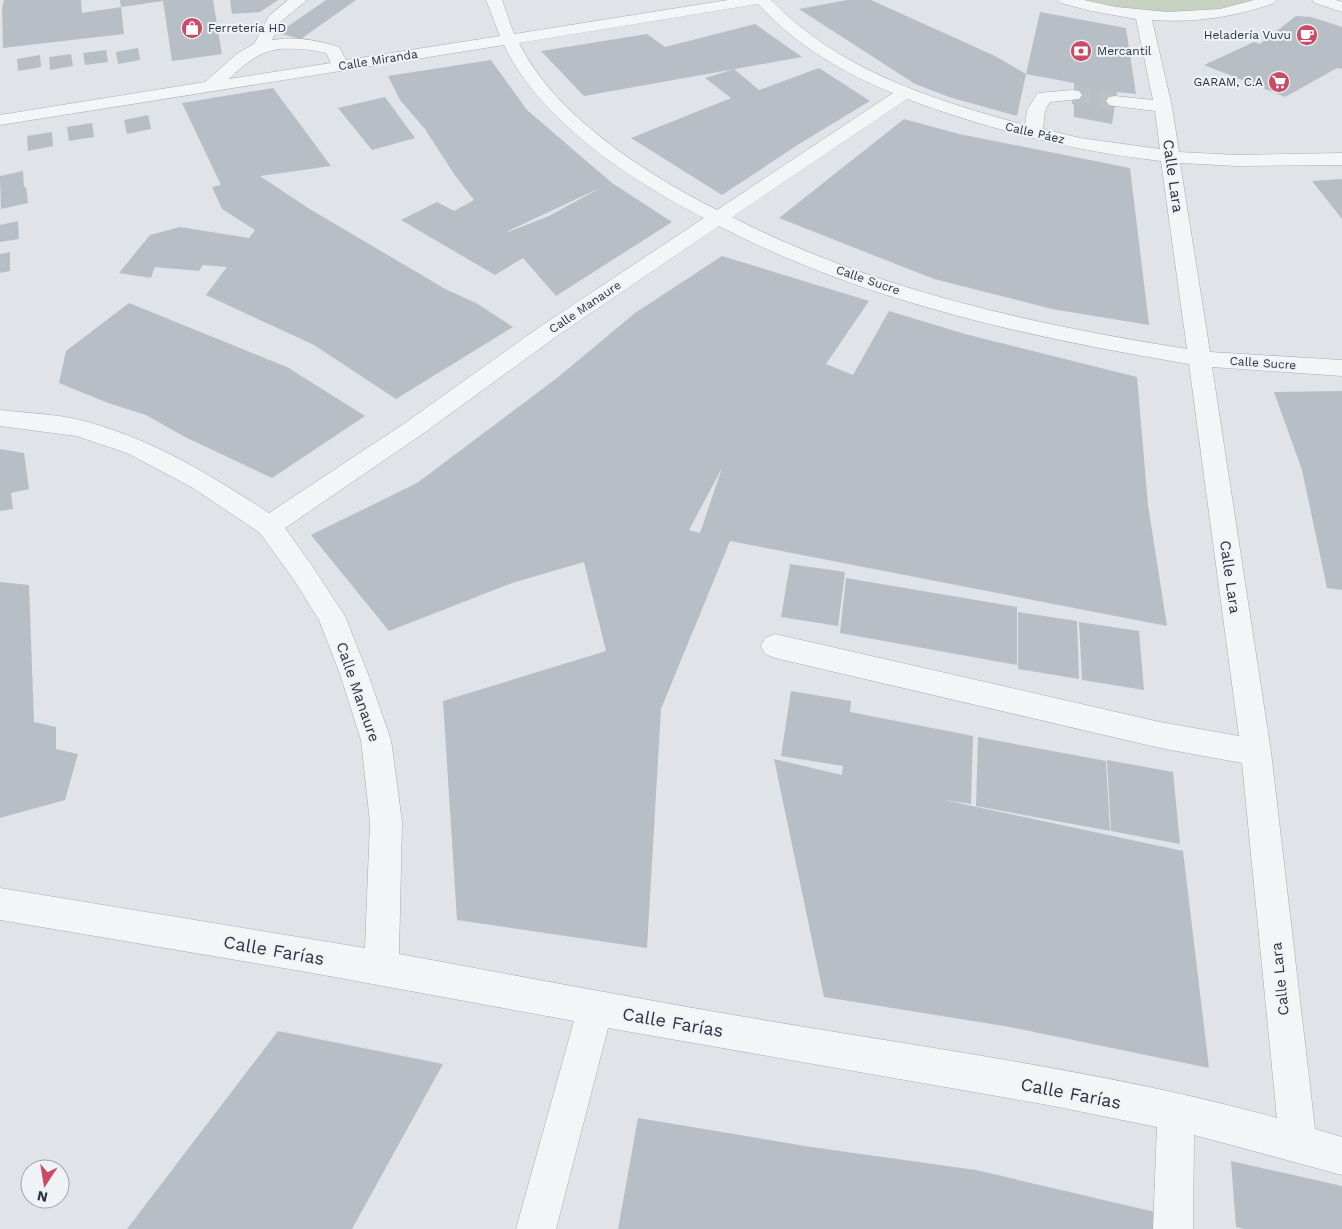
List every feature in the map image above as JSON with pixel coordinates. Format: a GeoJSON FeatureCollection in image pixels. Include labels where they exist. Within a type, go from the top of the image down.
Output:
{"type":"FeatureCollection","features":[{"type":"Feature","properties":{"kind":"street"},"geometry":{"type":"LineString","coordinates":[[261,48],[269,24],[282,10],[299,0]]}},
{"type":"Feature","properties":{"kind":"street","name":"Calle Sucre"},"geometry":{"type":"LineString","coordinates":[[494,0],[498,18],[508,39],[536,83],[580,128],[641,173],[719,218],[772,244],[831,268],[964,310],[1037,328],[1199,359],[1342,368]]}},
{"type":"Feature","properties":{"kind":"street","name":"Calle Miranda"},"geometry":{"type":"LineString","coordinates":[[0,120],[757,0]]}},
{"type":"Feature","properties":{"kind":"street","name":"Calle Páez"},"geometry":{"type":"LineString","coordinates":[[762,0],[777,18],[801,38],[830,57],[865,75],[906,93],[966,115],[1033,134],[1076,143],[1170,157],[1236,161],[1342,159]]}},
{"type":"Feature","properties":{"kind":"street"},"geometry":{"type":"LineString","coordinates":[[1066,0],[1105,9],[1143,14],[1204,15],[1230,12],[1269,0]]}},
{"type":"Feature","properties":{"kind":"street"},"geometry":{"type":"LineString","coordinates":[[1320,0],[1342,7]]}},
{"type":"Feature","properties":{"kind":"street","name":"Calle Lara"},"geometry":{"type":"LineString","coordinates":[[1143,14],[1163,107],[1256,752],[1298,1142]]}},
{"type":"Feature","properties":{"kind":"street"},"geometry":{"type":"LineString","coordinates":[[210,87],[249,53],[274,44],[317,44],[333,50],[341,66]]}},
{"type":"Feature","properties":{"kind":"street","name":"Calle Manaure"},"geometry":{"type":"LineString","coordinates":[[269,526],[413,429],[549,331],[906,93]]}},
{"type":"Feature","properties":{"kind":"street"},"geometry":{"type":"LineString","coordinates":[[1033,134],[1036,110],[1044,97],[1073,95]]}},
{"type":"Feature","properties":{"kind":"street"},"geometry":{"type":"LineString","coordinates":[[1116,100],[1163,107]]}},
{"type":"Feature","properties":{"kind":"street","name":"Calle Manaure"},"geometry":{"type":"LineString","coordinates":[[0,418],[78,428],[136,446],[202,482],[269,526],[303,573],[331,616],[354,674],[376,740],[386,822],[381,969]]}},
{"type":"Feature","properties":{"kind":"street"},"geometry":{"type":"LineString","coordinates":[[775,646],[1160,735],[1256,752]]}},
{"type":"Feature","properties":{"kind":"street","name":"Calle Farías"},"geometry":{"type":"LineString","coordinates":[[0,904],[244,944],[595,1009],[1059,1090],[1176,1112],[1298,1142],[1342,1156]]}},
{"type":"Feature","properties":{"kind":"street"},"geometry":{"type":"LineString","coordinates":[[536,1229],[595,1009]]}},
{"type":"Feature","properties":{"kind":"street"},"geometry":{"type":"LineString","coordinates":[[1173,1229],[1176,1112]]}},
{"type":"Feature","properties":{"kind":"green space"},"geometry":{"type":"Polygon","coordinates":[[[1066,0],[1269,0],[1254,6],[1174,16],[1066,0]]]}},
{"type":"Feature","properties":{"kind":"building"},"geometry":{"type":"Polygon","coordinates":[[[4,0],[81,0],[82,13],[121,7],[124,34],[3,48],[2,8],[4,0]]]}},
{"type":"Feature","properties":{"kind":"building","name":"Ferretería HD"},"geometry":{"type":"Polygon","coordinates":[[[120,0],[213,0],[222,54],[172,61],[163,1],[121,7],[120,0]]]}},
{"type":"Feature","properties":{"kind":"building"},"geometry":{"type":"Polygon","coordinates":[[[230,0],[278,0],[260,12],[232,14],[230,0]]]}},
{"type":"Feature","properties":{"kind":"building"},"geometry":{"type":"Polygon","coordinates":[[[326,0],[356,0],[301,39],[278,33],[326,0]]]}},
{"type":"Feature","properties":{"kind":"building"},"geometry":{"type":"Polygon","coordinates":[[[847,0],[871,0],[995,56],[1026,74],[1017,116],[952,98],[915,84],[799,9],[847,0]]]}},
{"type":"Feature","properties":{"kind":"building","name":"Mercantil"},"geometry":{"type":"Polygon","coordinates":[[[1040,12],[1126,28],[1136,94],[1117,92],[1112,124],[1074,117],[1074,83],[1026,74],[1040,12]]]}},
{"type":"Feature","properties":{"kind":"building"},"geometry":{"type":"Polygon","coordinates":[[[1296,16],[1311,17],[1342,27],[1342,69],[1337,68],[1285,97],[1204,65],[1254,42],[1260,44],[1296,16]]]}},
{"type":"Feature","properties":{"kind":"building"},"geometry":{"type":"Polygon","coordinates":[[[755,24],[802,57],[584,96],[541,51],[647,34],[665,47],[755,24]]]}},
{"type":"Feature","properties":{"kind":"building"},"geometry":{"type":"Polygon","coordinates":[[[138,48],[140,60],[118,64],[116,52],[138,48]]]}},
{"type":"Feature","properties":{"kind":"building"},"geometry":{"type":"Polygon","coordinates":[[[106,50],[108,62],[85,65],[83,53],[106,50]]]}},
{"type":"Feature","properties":{"kind":"building"},"geometry":{"type":"Polygon","coordinates":[[[71,54],[73,66],[50,70],[49,57],[71,54]]]}},
{"type":"Feature","properties":{"kind":"building"},"geometry":{"type":"Polygon","coordinates":[[[40,55],[41,67],[18,71],[17,59],[40,55]]]}},
{"type":"Feature","properties":{"kind":"building"},"geometry":{"type":"Polygon","coordinates":[[[491,60],[527,110],[612,183],[672,222],[556,296],[523,258],[495,275],[401,220],[437,202],[454,211],[474,200],[454,174],[425,129],[400,100],[388,76],[491,60]],[[602,187],[508,232],[549,216],[602,187]]]}},
{"type":"Feature","properties":{"kind":"building"},"geometry":{"type":"Polygon","coordinates":[[[819,68],[870,101],[799,144],[722,195],[631,138],[731,98],[705,78],[734,69],[759,90],[819,68]]]}},
{"type":"Feature","properties":{"kind":"building"},"geometry":{"type":"Polygon","coordinates":[[[273,88],[331,166],[260,176],[308,208],[447,290],[476,303],[513,327],[396,399],[314,345],[206,295],[227,267],[203,265],[199,271],[155,267],[151,278],[119,273],[150,235],[180,227],[249,238],[255,230],[222,209],[212,187],[221,185],[182,103],[273,88]]]}},
{"type":"Feature","properties":{"kind":"building"},"geometry":{"type":"Polygon","coordinates":[[[385,97],[415,138],[372,150],[338,108],[385,97]]]}},
{"type":"Feature","properties":{"kind":"building"},"geometry":{"type":"Polygon","coordinates":[[[148,115],[151,129],[127,134],[124,120],[148,115]]]}},
{"type":"Feature","properties":{"kind":"building"},"geometry":{"type":"Polygon","coordinates":[[[904,119],[959,134],[1130,168],[1149,325],[1052,309],[934,279],[779,218],[904,119]]]}},
{"type":"Feature","properties":{"kind":"building"},"geometry":{"type":"Polygon","coordinates":[[[92,123],[94,137],[69,141],[67,127],[92,123]]]}},
{"type":"Feature","properties":{"kind":"building"},"geometry":{"type":"Polygon","coordinates":[[[52,132],[53,146],[28,151],[27,136],[52,132]]]}},
{"type":"Feature","properties":{"kind":"building"},"geometry":{"type":"Polygon","coordinates":[[[23,171],[28,203],[1,209],[0,176],[23,171]]]}},
{"type":"Feature","properties":{"kind":"building"},"geometry":{"type":"Polygon","coordinates":[[[1342,179],[1342,219],[1312,181],[1342,179]]]}},
{"type":"Feature","properties":{"kind":"building"},"geometry":{"type":"Polygon","coordinates":[[[18,221],[19,239],[0,242],[0,225],[18,221]]]}},
{"type":"Feature","properties":{"kind":"building"},"geometry":{"type":"Polygon","coordinates":[[[10,252],[10,271],[0,273],[0,254],[10,252]]]}},
{"type":"Feature","properties":{"kind":"building"},"geometry":{"type":"Polygon","coordinates":[[[722,256],[869,301],[826,364],[853,375],[889,311],[965,334],[1137,377],[1148,505],[1167,626],[730,541],[661,709],[647,948],[457,920],[443,701],[606,651],[584,562],[512,583],[389,631],[311,535],[417,483],[557,378],[635,313],[722,256]],[[722,468],[689,530],[700,533],[722,468]]]}},
{"type":"Feature","properties":{"kind":"building"},"geometry":{"type":"Polygon","coordinates":[[[129,303],[287,367],[365,416],[272,478],[183,436],[146,415],[108,403],[59,383],[66,351],[129,303]]]}},
{"type":"Feature","properties":{"kind":"building"},"geometry":{"type":"Polygon","coordinates":[[[1342,391],[1342,590],[1327,588],[1302,470],[1274,392],[1342,391]]]}},
{"type":"Feature","properties":{"kind":"building"},"geometry":{"type":"Polygon","coordinates":[[[0,449],[24,453],[29,489],[11,493],[13,509],[0,511],[0,449]]]}},
{"type":"Feature","properties":{"kind":"building"},"geometry":{"type":"Polygon","coordinates":[[[790,564],[845,572],[838,626],[781,617],[790,564]]]}},
{"type":"Feature","properties":{"kind":"building"},"geometry":{"type":"Polygon","coordinates":[[[846,578],[1017,607],[1017,665],[840,633],[846,578]]]}},
{"type":"Feature","properties":{"kind":"building"},"geometry":{"type":"Polygon","coordinates":[[[0,582],[29,585],[34,722],[56,727],[56,749],[78,754],[65,800],[0,818],[0,582]]]}},
{"type":"Feature","properties":{"kind":"building"},"geometry":{"type":"Polygon","coordinates":[[[1018,612],[1077,621],[1079,679],[1018,669],[1018,612]]]}},
{"type":"Feature","properties":{"kind":"building"},"geometry":{"type":"Polygon","coordinates":[[[1079,622],[1139,631],[1144,690],[1082,680],[1079,622]]]}},
{"type":"Feature","properties":{"kind":"building"},"geometry":{"type":"Polygon","coordinates":[[[791,691],[851,701],[850,712],[973,736],[971,804],[944,800],[1183,851],[1209,1068],[1010,1027],[824,997],[774,759],[842,775],[843,766],[781,756],[791,691]]]}},
{"type":"Feature","properties":{"kind":"building"},"geometry":{"type":"Polygon","coordinates":[[[978,737],[1106,761],[1110,831],[976,806],[978,737]]]}},
{"type":"Feature","properties":{"kind":"building"},"geometry":{"type":"Polygon","coordinates":[[[1107,760],[1173,772],[1180,844],[1111,831],[1107,760]]]}},
{"type":"Feature","properties":{"kind":"building"},"geometry":{"type":"Polygon","coordinates":[[[278,1031],[443,1064],[352,1229],[127,1229],[278,1031]]]}},
{"type":"Feature","properties":{"kind":"building"},"geometry":{"type":"Polygon","coordinates":[[[638,1118],[811,1147],[976,1170],[1155,1212],[1155,1229],[618,1229],[638,1118]]]}},
{"type":"Feature","properties":{"kind":"building"},"geometry":{"type":"Polygon","coordinates":[[[1231,1161],[1342,1186],[1342,1229],[1245,1229],[1236,1227],[1231,1161]]]}},
{"type":"Feature","properties":{"kind":"tunnel"},"geometry":{"type":"LineString","coordinates":[[1073,95],[1115,101]]}},
{"type":"Feature","properties":{"kind":"place","name":"Ferretería HD"},"geometry":{"type":"Point","coordinates":[192,28]}},
{"type":"Feature","properties":{"kind":"place","name":"Heladería Vuvu"},"geometry":{"type":"Point","coordinates":[1307,35]}},
{"type":"Feature","properties":{"kind":"place","name":"Mercantil"},"geometry":{"type":"Point","coordinates":[1081,51]}},
{"type":"Feature","properties":{"kind":"place","name":"GARAM, C.A"},"geometry":{"type":"Point","coordinates":[1279,82]}}]}
